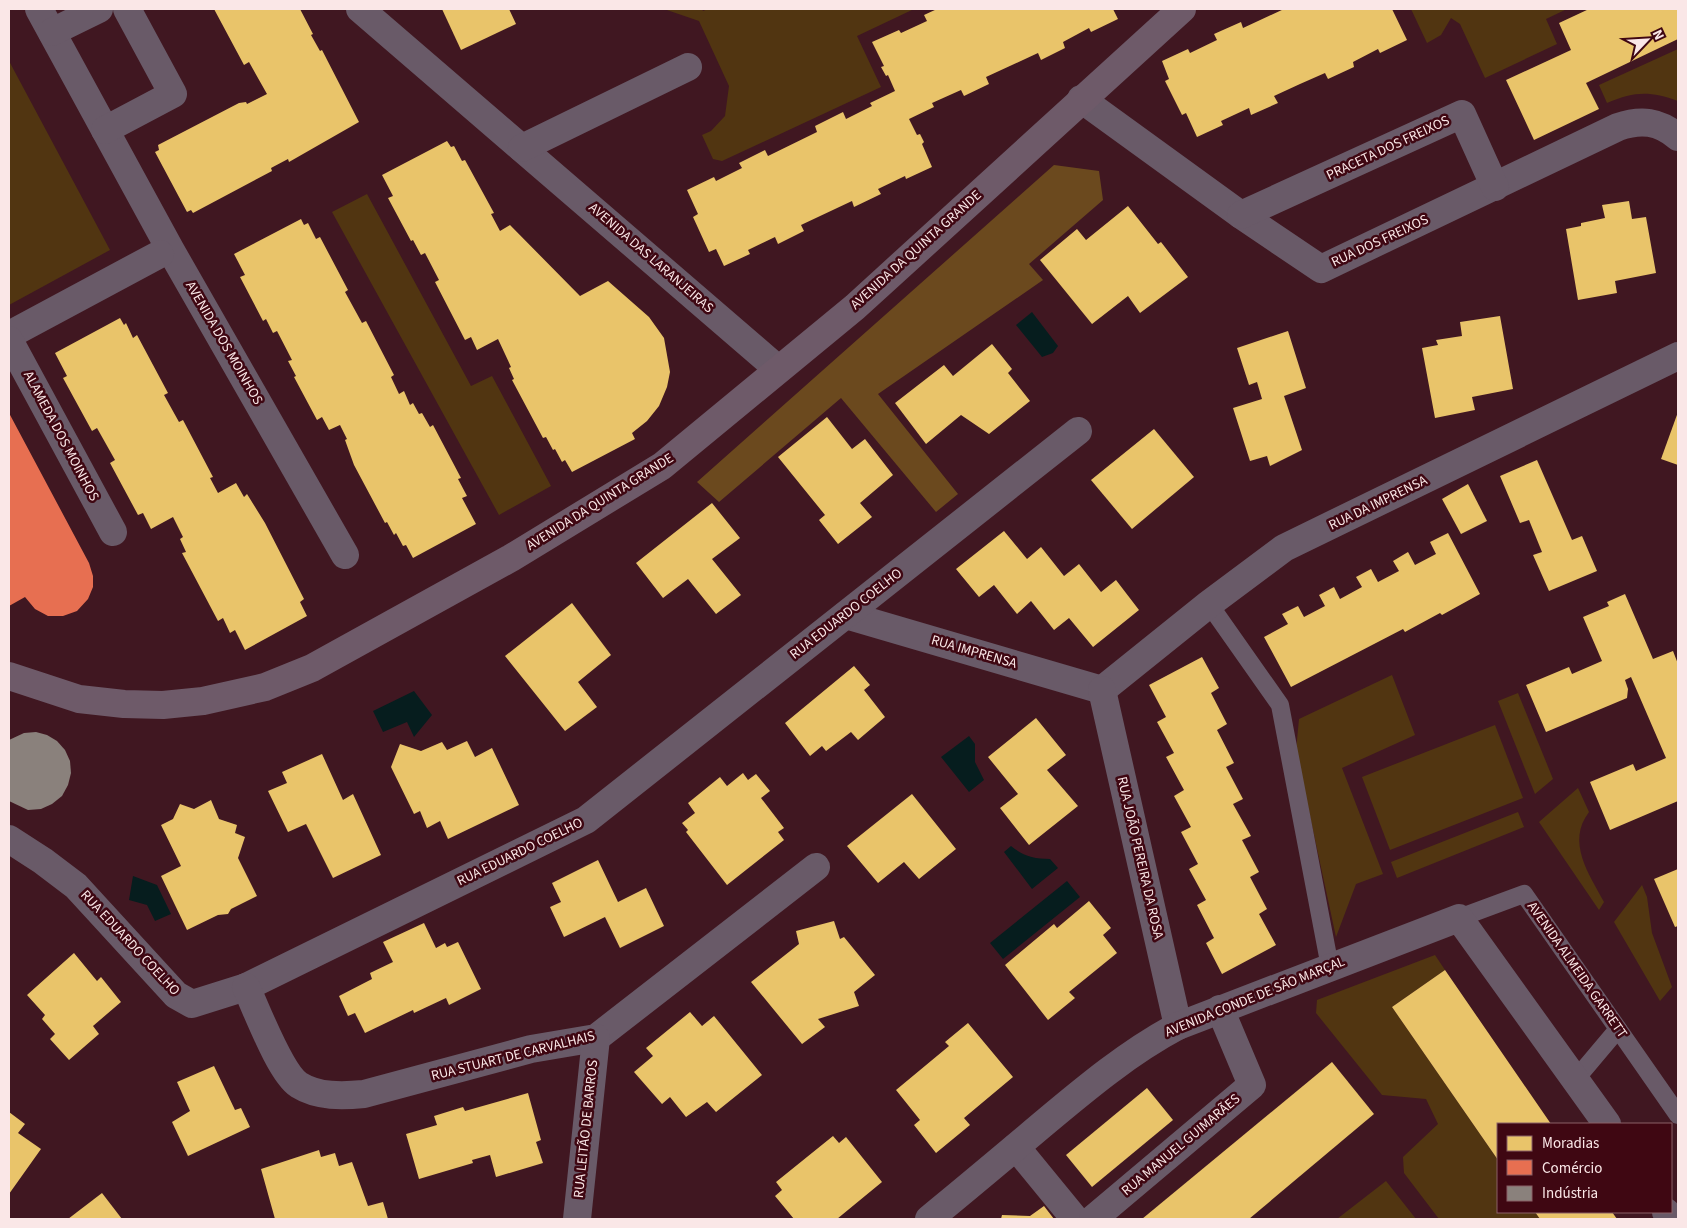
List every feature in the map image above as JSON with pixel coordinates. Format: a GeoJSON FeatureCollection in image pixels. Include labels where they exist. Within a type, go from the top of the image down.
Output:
{"type":"FeatureCollection","features":[{"type":"Feature","properties":{"kind":"street","name":"AVENIDA DOS MOINHOS"},"geometry":{"type":"LineString","coordinates":[[39,9],[170,249],[344,555]]}},
{"type":"Feature","properties":{"kind":"street"},"geometry":{"type":"LineString","coordinates":[[52,32],[99,9]]}},
{"type":"Feature","properties":{"kind":"street"},"geometry":{"type":"LineString","coordinates":[[105,130],[173,94],[127,9]]}},
{"type":"Feature","properties":{"kind":"street","name":"AVENIDA DAS LARANJEIRAS"},"geometry":{"type":"LineString","coordinates":[[360,9],[778,369]]}},
{"type":"Feature","properties":{"kind":"street","name":"AVENIDA DA QUINTA GRANDE"},"geometry":{"type":"LineString","coordinates":[[9,676],[79,699],[124,704],[163,705],[203,701],[265,687],[312,668],[511,558],[662,466],[855,307],[1081,99],[1182,9]]}},
{"type":"Feature","properties":{"kind":"street"},"geometry":{"type":"LineString","coordinates":[[522,148],[688,67]]}},
{"type":"Feature","properties":{"kind":"street","name":"RUA DOS FREIXOS"},"geometry":{"type":"LineString","coordinates":[[1081,99],[1241,215],[1321,268],[1495,187],[1618,126],[1643,122],[1659,124],[1678,137]]}},
{"type":"Feature","properties":{"kind":"street","name":"PRACETA DOS FREIXOS"},"geometry":{"type":"LineString","coordinates":[[1241,215],[1462,114],[1495,187]]}},
{"type":"Feature","properties":{"kind":"street"},"geometry":{"type":"LineString","coordinates":[[9,335],[160,254]]}},
{"type":"Feature","properties":{"kind":"street","name":"ALAMEDA DOS MOINHOS"},"geometry":{"type":"LineString","coordinates":[[9,340],[113,532]]}},
{"type":"Feature","properties":{"kind":"street","name":"RUA DA IMPRENSA"},"geometry":{"type":"LineString","coordinates":[[1102,690],[1209,604],[1284,548],[1678,356]]}},
{"type":"Feature","properties":{"kind":"street","name":"RUA EDUARDO COELHO"},"geometry":{"type":"LineString","coordinates":[[9,840],[43,861],[76,886],[176,995],[192,1004],[246,987],[586,820],[1078,431]]}},
{"type":"Feature","properties":{"kind":"street","name":"RUA IMPRENSA"},"geometry":{"type":"LineString","coordinates":[[846,615],[1102,690]]}},
{"type":"Feature","properties":{"kind":"street","name":"RUA JOÃO PEREIRA DA ROSA"},"geometry":{"type":"LineString","coordinates":[[1102,690],[1178,1026]]}},
{"type":"Feature","properties":{"kind":"street","name":"RUA STUART DE CARVALHAIS"},"geometry":{"type":"LineString","coordinates":[[246,987],[285,1071],[299,1085],[322,1094],[342,1096],[364,1094],[530,1049],[596,1038],[816,867]]}},
{"type":"Feature","properties":{"kind":"street"},"geometry":{"type":"LineString","coordinates":[[1459,918],[1606,1123]]}},
{"type":"Feature","properties":{"kind":"street","name":"AVENIDA CONDE DE SÃO MARÇAL"},"geometry":{"type":"LineString","coordinates":[[929,1219],[1136,1050],[1178,1026],[1459,918]]}},
{"type":"Feature","properties":{"kind":"street","name":"RUA MANUEL GUIMARÃES"},"geometry":{"type":"LineString","coordinates":[[1093,1219],[1252,1085],[1220,1010]]}},
{"type":"Feature","properties":{"kind":"street","name":"RUA LEITÃO DE BARROS"},"geometry":{"type":"LineString","coordinates":[[577,1219],[596,1038]]}},
{"type":"Feature","properties":{"kind":"street"},"geometry":{"type":"LineString","coordinates":[[1016,1147],[1075,1219]]}},
{"type":"Feature","properties":{"kind":"lane"},"geometry":{"type":"LineString","coordinates":[[1209,604],[1280,705],[1330,967]]}},
{"type":"Feature","properties":{"kind":"lane","name":"AVENIDA ALMEIDA GARRETT"},"geometry":{"type":"LineString","coordinates":[[1459,918],[1524,894],[1678,1115]]}},
{"type":"Feature","properties":{"kind":"lane"},"geometry":{"type":"LineString","coordinates":[[1576,1080],[1618,1029]]}},
{"type":"Feature","properties":{"kind":"shaded area"},"geometry":{"type":"Polygon","coordinates":[[[664,9],[702,9],[703,11],[708,9],[914,9],[857,36],[881,87],[722,161],[713,159],[702,135],[711,131],[725,116],[729,86],[699,21],[664,9]]]}},
{"type":"Feature","properties":{"kind":"shaded area"},"geometry":{"type":"Polygon","coordinates":[[[1411,9],[1567,9],[1546,19],[1557,44],[1485,78],[1460,24],[1451,18],[1441,35],[1427,43],[1411,9]]]}},
{"type":"Feature","properties":{"kind":"shaded area"},"geometry":{"type":"Polygon","coordinates":[[[1678,49],[1678,101],[1659,95],[1634,94],[1607,103],[1599,85],[1678,49]]]}},
{"type":"Feature","properties":{"kind":"shaded area"},"geometry":{"type":"Polygon","coordinates":[[[9,61],[110,250],[9,305],[9,61]]]}},
{"type":"Feature","properties":{"kind":"shaded area"},"geometry":{"type":"Polygon","coordinates":[[[1054,165],[1099,171],[1103,200],[1029,264],[1043,280],[878,394],[958,494],[936,512],[841,398],[719,502],[697,482],[1054,165]]]}},
{"type":"Feature","properties":{"kind":"shaded area"},"geometry":{"type":"Polygon","coordinates":[[[367,194],[471,386],[492,376],[551,486],[499,515],[332,212],[367,194]]]}},
{"type":"Feature","properties":{"kind":"shaded area"},"geometry":{"type":"Polygon","coordinates":[[[1392,675],[1415,735],[1342,768],[1383,874],[1356,884],[1336,937],[1296,751],[1299,719],[1392,675]]]}},
{"type":"Feature","properties":{"kind":"shaded area"},"geometry":{"type":"Polygon","coordinates":[[[1518,693],[1553,779],[1535,794],[1498,701],[1518,693]]]}},
{"type":"Feature","properties":{"kind":"shaded area"},"geometry":{"type":"Polygon","coordinates":[[[1495,725],[1523,798],[1390,850],[1362,777],[1495,725]]]}},
{"type":"Feature","properties":{"kind":"shaded area"},"geometry":{"type":"Polygon","coordinates":[[[1578,788],[1589,812],[1582,823],[1580,835],[1582,858],[1604,902],[1599,910],[1539,822],[1578,788]]]}},
{"type":"Feature","properties":{"kind":"shaded area"},"geometry":{"type":"Polygon","coordinates":[[[1518,812],[1524,827],[1397,878],[1391,862],[1518,812]]]}},
{"type":"Feature","properties":{"kind":"shaded area"},"geometry":{"type":"Polygon","coordinates":[[[1642,885],[1647,897],[1652,933],[1672,987],[1660,1001],[1614,922],[1642,885]]]}},
{"type":"Feature","properties":{"kind":"shaded area"},"geometry":{"type":"Polygon","coordinates":[[[1435,955],[1445,970],[1392,1007],[1497,1159],[1497,1213],[1536,1213],[1540,1219],[1439,1219],[1404,1173],[1403,1157],[1438,1124],[1426,1099],[1382,1095],[1316,1013],[1317,1000],[1435,955]]]}},
{"type":"Feature","properties":{"kind":"shaded area"},"geometry":{"type":"Polygon","coordinates":[[[1386,1181],[1416,1219],[1337,1219],[1386,1181]]]}},
{"type":"Feature","properties":{"kind":"water"},"geometry":{"type":"Polygon","coordinates":[[[1032,312],[1058,346],[1053,353],[1042,357],[1016,325],[1032,312]]]}},
{"type":"Feature","properties":{"kind":"water"},"geometry":{"type":"Polygon","coordinates":[[[414,691],[432,715],[414,737],[407,722],[383,732],[373,711],[414,691]]]}},
{"type":"Feature","properties":{"kind":"water"},"geometry":{"type":"Polygon","coordinates":[[[969,736],[975,744],[975,762],[984,780],[969,792],[941,757],[969,736]]]}},
{"type":"Feature","properties":{"kind":"water"},"geometry":{"type":"Polygon","coordinates":[[[1011,846],[1029,856],[1050,859],[1058,868],[1032,889],[1004,852],[1011,846]]]}},
{"type":"Feature","properties":{"kind":"water"},"geometry":{"type":"Polygon","coordinates":[[[133,876],[157,885],[171,914],[155,921],[147,905],[129,900],[133,876]]]}},
{"type":"Feature","properties":{"kind":"water"},"geometry":{"type":"Polygon","coordinates":[[[1067,881],[1080,897],[1003,959],[990,943],[1067,881]]]}},
{"type":"Feature","properties":{"kind":"building: Moradias"},"geometry":{"type":"Polygon","coordinates":[[[214,9],[300,9],[313,34],[311,35],[320,51],[322,50],[359,122],[289,162],[288,159],[271,168],[272,171],[193,213],[191,210],[187,212],[155,152],[159,150],[158,145],[239,103],[246,102],[247,104],[267,94],[249,62],[244,65],[214,9]]]}},
{"type":"Feature","properties":{"kind":"building: Moradias"},"geometry":{"type":"Polygon","coordinates":[[[442,9],[509,9],[516,24],[461,50],[442,9]]]}},
{"type":"Feature","properties":{"kind":"building: Moradias"},"geometry":{"type":"Polygon","coordinates":[[[937,9],[1113,9],[1118,19],[1091,32],[1089,28],[1063,42],[1065,48],[1041,60],[1038,53],[986,77],[989,84],[964,96],[961,90],[932,103],[934,107],[909,119],[917,135],[920,134],[924,142],[922,144],[932,167],[906,179],[905,176],[878,189],[881,194],[854,207],[852,201],[801,225],[804,231],[778,244],[775,237],[748,250],[750,254],[724,266],[716,249],[709,252],[693,217],[698,214],[687,190],[714,177],[716,181],[742,168],[739,163],[765,150],[768,156],[817,132],[815,126],[843,112],[846,119],[872,106],[870,103],[895,91],[888,75],[886,76],[881,67],[884,66],[872,42],[899,30],[901,33],[927,21],[924,15],[937,9]]]}},
{"type":"Feature","properties":{"kind":"building: Moradias"},"geometry":{"type":"Polygon","coordinates":[[[1284,9],[1392,9],[1407,40],[1380,53],[1378,49],[1353,62],[1354,67],[1328,79],[1325,73],[1274,96],[1278,103],[1251,115],[1249,108],[1221,121],[1223,125],[1197,137],[1186,113],[1182,115],[1165,81],[1169,79],[1162,61],[1188,49],[1190,53],[1217,40],[1214,34],[1241,22],[1243,28],[1284,9]]]}},
{"type":"Feature","properties":{"kind":"building: Moradias"},"geometry":{"type":"Polygon","coordinates":[[[1589,9],[1678,9],[1678,39],[1586,83],[1599,109],[1534,140],[1506,80],[1571,50],[1559,23],[1589,9]]]}},
{"type":"Feature","properties":{"kind":"building: Moradias"},"geometry":{"type":"Polygon","coordinates":[[[447,141],[451,147],[454,146],[462,161],[465,160],[494,213],[491,214],[500,231],[510,225],[580,296],[608,281],[649,317],[664,338],[670,372],[667,387],[659,406],[647,421],[632,433],[635,439],[572,472],[565,460],[562,462],[555,449],[553,450],[546,437],[543,438],[512,380],[514,379],[509,368],[511,367],[498,339],[477,350],[471,337],[465,340],[435,282],[439,280],[425,253],[421,255],[413,240],[411,241],[388,198],[393,196],[382,175],[447,141]]]}},
{"type":"Feature","properties":{"kind":"building: Moradias"},"geometry":{"type":"Polygon","coordinates":[[[1629,201],[1632,219],[1646,217],[1656,273],[1615,281],[1617,293],[1578,300],[1566,229],[1581,226],[1581,223],[1605,218],[1602,205],[1629,201]]]}},
{"type":"Feature","properties":{"kind":"building: Moradias"},"geometry":{"type":"Polygon","coordinates":[[[1128,206],[1158,244],[1161,242],[1188,277],[1140,313],[1128,296],[1092,324],[1040,260],[1077,229],[1086,240],[1128,206]]]}},
{"type":"Feature","properties":{"kind":"building: Moradias"},"geometry":{"type":"Polygon","coordinates":[[[301,219],[304,225],[308,223],[316,239],[320,237],[348,290],[345,292],[362,323],[366,321],[394,375],[391,377],[399,394],[404,391],[410,405],[413,403],[419,414],[422,413],[430,427],[433,425],[461,478],[458,479],[467,496],[462,498],[476,524],[413,558],[406,545],[403,546],[396,533],[394,535],[387,522],[385,523],[354,465],[345,440],[347,439],[340,425],[329,430],[322,417],[317,420],[294,377],[296,376],[288,361],[292,360],[277,331],[273,333],[266,319],[263,321],[240,277],[245,275],[234,254],[301,219]]]}},
{"type":"Feature","properties":{"kind":"building: Moradias"},"geometry":{"type":"Polygon","coordinates":[[[1500,316],[1513,389],[1472,397],[1475,410],[1435,418],[1422,348],[1438,345],[1436,340],[1462,336],[1460,322],[1500,316]]]}},
{"type":"Feature","properties":{"kind":"building: Moradias"},"geometry":{"type":"Polygon","coordinates":[[[120,318],[124,325],[126,323],[133,338],[137,335],[168,393],[164,395],[179,422],[183,420],[213,477],[210,478],[218,493],[236,483],[244,497],[247,494],[265,523],[304,599],[300,602],[307,616],[245,650],[235,630],[230,633],[223,618],[218,621],[182,553],[186,552],[180,539],[183,537],[173,517],[151,529],[143,513],[138,515],[110,463],[115,460],[97,428],[92,431],[63,378],[67,376],[55,353],[120,318]]]}},
{"type":"Feature","properties":{"kind":"building: Moradias"},"geometry":{"type":"Polygon","coordinates":[[[1288,331],[1306,388],[1284,396],[1302,450],[1270,466],[1267,456],[1250,461],[1233,408],[1262,399],[1257,382],[1249,385],[1237,348],[1288,331]]]}},
{"type":"Feature","properties":{"kind":"building: Moradias"},"geometry":{"type":"Polygon","coordinates":[[[992,344],[1012,369],[1008,373],[1030,401],[989,434],[961,415],[926,444],[895,403],[944,365],[953,376],[992,344]]]}},
{"type":"Feature","properties":{"kind":"building: Moradias"},"geometry":{"type":"Polygon","coordinates":[[[1678,412],[1678,465],[1661,459],[1678,412]]]}},
{"type":"Feature","properties":{"kind":"building: Moradias"},"geometry":{"type":"Polygon","coordinates":[[[827,417],[852,449],[865,439],[893,475],[860,503],[872,517],[838,544],[819,520],[825,515],[778,457],[827,417]]]}},
{"type":"Feature","properties":{"kind":"building: Moradias"},"geometry":{"type":"Polygon","coordinates":[[[1154,429],[1194,477],[1132,529],[1091,480],[1154,429]]]}},
{"type":"Feature","properties":{"kind":"building: Moradias"},"geometry":{"type":"Polygon","coordinates":[[[1537,460],[1572,540],[1582,536],[1597,571],[1549,591],[1533,555],[1542,552],[1529,520],[1520,523],[1500,476],[1537,460]]]}},
{"type":"Feature","properties":{"kind":"building: Moradias"},"geometry":{"type":"Polygon","coordinates":[[[1468,484],[1487,521],[1461,534],[1442,499],[1468,484]]]}},
{"type":"Feature","properties":{"kind":"building: Moradias"},"geometry":{"type":"Polygon","coordinates":[[[712,503],[740,538],[712,559],[741,595],[716,614],[688,579],[663,598],[636,563],[712,503]]]}},
{"type":"Feature","properties":{"kind":"building: Moradias"},"geometry":{"type":"Polygon","coordinates":[[[1004,531],[1027,559],[1041,547],[1064,576],[1079,564],[1101,592],[1116,580],[1139,610],[1093,647],[1069,618],[1054,630],[1031,601],[1017,614],[994,585],[979,597],[956,569],[1004,531]]]}},
{"type":"Feature","properties":{"kind":"building: Moradias"},"geometry":{"type":"Polygon","coordinates":[[[1448,533],[1480,594],[1442,615],[1440,613],[1405,632],[1403,629],[1291,687],[1264,637],[1288,624],[1282,614],[1298,606],[1304,617],[1325,606],[1319,595],[1334,587],[1340,599],[1362,587],[1356,577],[1371,569],[1378,582],[1399,571],[1393,561],[1408,552],[1415,565],[1436,554],[1430,542],[1448,533]]]}},
{"type":"Feature","properties":{"kind":"building: Moradias"},"geometry":{"type":"Polygon","coordinates":[[[1625,594],[1653,659],[1673,651],[1678,664],[1678,801],[1610,830],[1590,782],[1633,764],[1636,771],[1666,758],[1631,677],[1625,680],[1628,689],[1627,698],[1546,732],[1526,685],[1569,667],[1572,674],[1602,661],[1583,617],[1609,606],[1607,602],[1625,594]]]}},
{"type":"Feature","properties":{"kind":"building: Moradias"},"geometry":{"type":"Polygon","coordinates":[[[572,603],[611,655],[578,682],[597,707],[565,731],[505,656],[572,603]]]}},
{"type":"Feature","properties":{"kind":"building: Moradias"},"geometry":{"type":"Polygon","coordinates":[[[1202,657],[1219,688],[1211,693],[1227,724],[1217,730],[1234,763],[1226,767],[1243,799],[1233,804],[1251,836],[1242,840],[1259,872],[1250,877],[1267,909],[1259,914],[1276,945],[1222,974],[1206,943],[1214,938],[1197,905],[1206,900],[1189,869],[1198,864],[1181,832],[1191,827],[1174,796],[1184,790],[1166,757],[1174,753],[1157,722],[1166,717],[1149,685],[1202,657]]]}},
{"type":"Feature","properties":{"kind":"building: Moradias"},"geometry":{"type":"Polygon","coordinates":[[[854,666],[870,685],[864,690],[885,717],[858,740],[851,732],[826,751],[822,746],[810,756],[785,723],[854,666]]]}},
{"type":"Feature","properties":{"kind":"building: Moradias"},"geometry":{"type":"Polygon","coordinates":[[[1036,718],[1066,755],[1047,770],[1078,806],[1029,845],[1000,808],[1018,794],[988,757],[1036,718]]]}},
{"type":"Feature","properties":{"kind":"building: Moradias"},"geometry":{"type":"Polygon","coordinates":[[[467,741],[475,757],[492,748],[519,805],[448,839],[440,821],[427,828],[420,811],[414,814],[391,767],[400,744],[421,751],[442,742],[447,750],[467,741]]]}},
{"type":"Feature","properties":{"kind":"building: Moradias"},"geometry":{"type":"Polygon","coordinates":[[[322,754],[343,800],[353,794],[381,855],[333,878],[306,824],[288,832],[268,791],[287,783],[282,772],[322,754]]]}},
{"type":"Feature","properties":{"kind":"building: Moradias"},"geometry":{"type":"Polygon","coordinates":[[[743,773],[748,780],[756,774],[770,791],[761,798],[784,828],[778,832],[784,840],[727,885],[686,832],[688,830],[682,823],[695,813],[688,803],[720,777],[727,786],[743,773]]]}},
{"type":"Feature","properties":{"kind":"building: Moradias"},"geometry":{"type":"Polygon","coordinates":[[[912,794],[956,849],[919,879],[904,862],[878,883],[847,846],[912,794]]]}},
{"type":"Feature","properties":{"kind":"building: Moradias"},"geometry":{"type":"Polygon","coordinates":[[[211,800],[219,819],[237,825],[235,833],[245,837],[238,858],[257,896],[231,909],[228,914],[218,915],[187,930],[161,876],[181,866],[161,825],[173,819],[180,804],[194,809],[211,800]]]}},
{"type":"Feature","properties":{"kind":"building: Moradias"},"geometry":{"type":"Polygon","coordinates":[[[598,860],[618,902],[646,888],[664,926],[620,948],[605,917],[564,937],[550,907],[561,902],[552,883],[598,860]]]}},
{"type":"Feature","properties":{"kind":"building: Moradias"},"geometry":{"type":"Polygon","coordinates":[[[1678,869],[1678,926],[1675,927],[1654,879],[1678,869]]]}},
{"type":"Feature","properties":{"kind":"building: Moradias"},"geometry":{"type":"Polygon","coordinates":[[[1089,901],[1111,928],[1103,935],[1117,953],[1069,992],[1075,998],[1048,1020],[1005,965],[1054,924],[1057,928],[1089,901]]]}},
{"type":"Feature","properties":{"kind":"building: Moradias"},"geometry":{"type":"Polygon","coordinates":[[[834,921],[840,939],[844,937],[875,975],[854,992],[859,1006],[818,1019],[825,1027],[802,1044],[751,982],[799,944],[796,931],[834,921]]]}},
{"type":"Feature","properties":{"kind":"building: Moradias"},"geometry":{"type":"Polygon","coordinates":[[[424,923],[436,948],[445,943],[447,947],[458,942],[481,989],[449,1005],[446,998],[414,1013],[413,1010],[365,1033],[355,1013],[348,1016],[339,996],[372,979],[370,973],[393,962],[383,942],[424,923]]]}},
{"type":"Feature","properties":{"kind":"building: Moradias"},"geometry":{"type":"Polygon","coordinates":[[[74,953],[97,981],[101,977],[121,1002],[93,1026],[99,1034],[69,1060],[50,1039],[55,1034],[42,1019],[45,1015],[27,995],[74,953]]]}},
{"type":"Feature","properties":{"kind":"building: Moradias"},"geometry":{"type":"Polygon","coordinates":[[[1445,970],[1550,1123],[1497,1123],[1497,1159],[1392,1007],[1445,970]]]}},
{"type":"Feature","properties":{"kind":"building: Moradias"},"geometry":{"type":"Polygon","coordinates":[[[690,1012],[702,1026],[714,1016],[762,1075],[716,1112],[707,1102],[686,1117],[670,1097],[662,1104],[634,1072],[653,1056],[646,1048],[690,1012]]]}},
{"type":"Feature","properties":{"kind":"building: Moradias"},"geometry":{"type":"Polygon","coordinates":[[[968,1023],[1013,1077],[964,1118],[970,1125],[936,1153],[914,1125],[920,1120],[896,1090],[949,1046],[945,1042],[968,1023]]]}},
{"type":"Feature","properties":{"kind":"building: Moradias"},"geometry":{"type":"Polygon","coordinates":[[[1332,1062],[1374,1114],[1249,1219],[1142,1219],[1332,1062]]]}},
{"type":"Feature","properties":{"kind":"building: Moradias"},"geometry":{"type":"Polygon","coordinates":[[[214,1066],[235,1110],[241,1108],[250,1127],[188,1156],[172,1122],[190,1111],[177,1082],[214,1066]]]}},
{"type":"Feature","properties":{"kind":"building: Moradias"},"geometry":{"type":"Polygon","coordinates":[[[1147,1088],[1173,1120],[1092,1187],[1066,1155],[1147,1088]]]}},
{"type":"Feature","properties":{"kind":"building: Moradias"},"geometry":{"type":"Polygon","coordinates":[[[528,1093],[541,1140],[536,1142],[543,1163],[496,1177],[490,1155],[472,1160],[473,1163],[419,1179],[406,1134],[437,1125],[434,1116],[463,1107],[465,1111],[528,1093]]]}},
{"type":"Feature","properties":{"kind":"building: Moradias"},"geometry":{"type":"Polygon","coordinates":[[[9,1112],[25,1124],[18,1133],[41,1149],[9,1194],[9,1112]]]}},
{"type":"Feature","properties":{"kind":"building: Moradias"},"geometry":{"type":"Polygon","coordinates":[[[833,1136],[839,1143],[846,1137],[882,1182],[837,1219],[794,1219],[775,1196],[782,1190],[776,1182],[833,1136]]]}},
{"type":"Feature","properties":{"kind":"building: Moradias"},"geometry":{"type":"Polygon","coordinates":[[[319,1150],[321,1157],[335,1153],[339,1166],[352,1162],[368,1206],[383,1202],[388,1219],[275,1219],[261,1169],[319,1150]]]}},
{"type":"Feature","properties":{"kind":"building: Moradias"},"geometry":{"type":"Polygon","coordinates":[[[102,1193],[122,1219],[68,1219],[102,1193]]]}},
{"type":"Feature","properties":{"kind":"building: Moradias"},"geometry":{"type":"Polygon","coordinates":[[[1044,1206],[1054,1219],[1001,1219],[1002,1215],[1030,1216],[1044,1206]]]}},
{"type":"Feature","properties":{"kind":"building: Moradias"},"geometry":{"type":"Polygon","coordinates":[[[1536,1213],[1613,1213],[1617,1219],[1540,1219],[1536,1213]]]}},
{"type":"Feature","properties":{"kind":"building: Comércio"},"geometry":{"type":"Polygon","coordinates":[[[9,413],[89,563],[93,576],[93,587],[88,599],[77,611],[63,616],[48,616],[35,609],[25,597],[9,606],[9,413]]]}},
{"type":"Feature","properties":{"kind":"building: Indústria"},"geometry":{"type":"Polygon","coordinates":[[[36,732],[47,735],[57,741],[65,750],[70,761],[71,773],[68,785],[62,796],[52,804],[41,809],[28,810],[9,801],[9,740],[24,733],[36,732]]]}}]}
